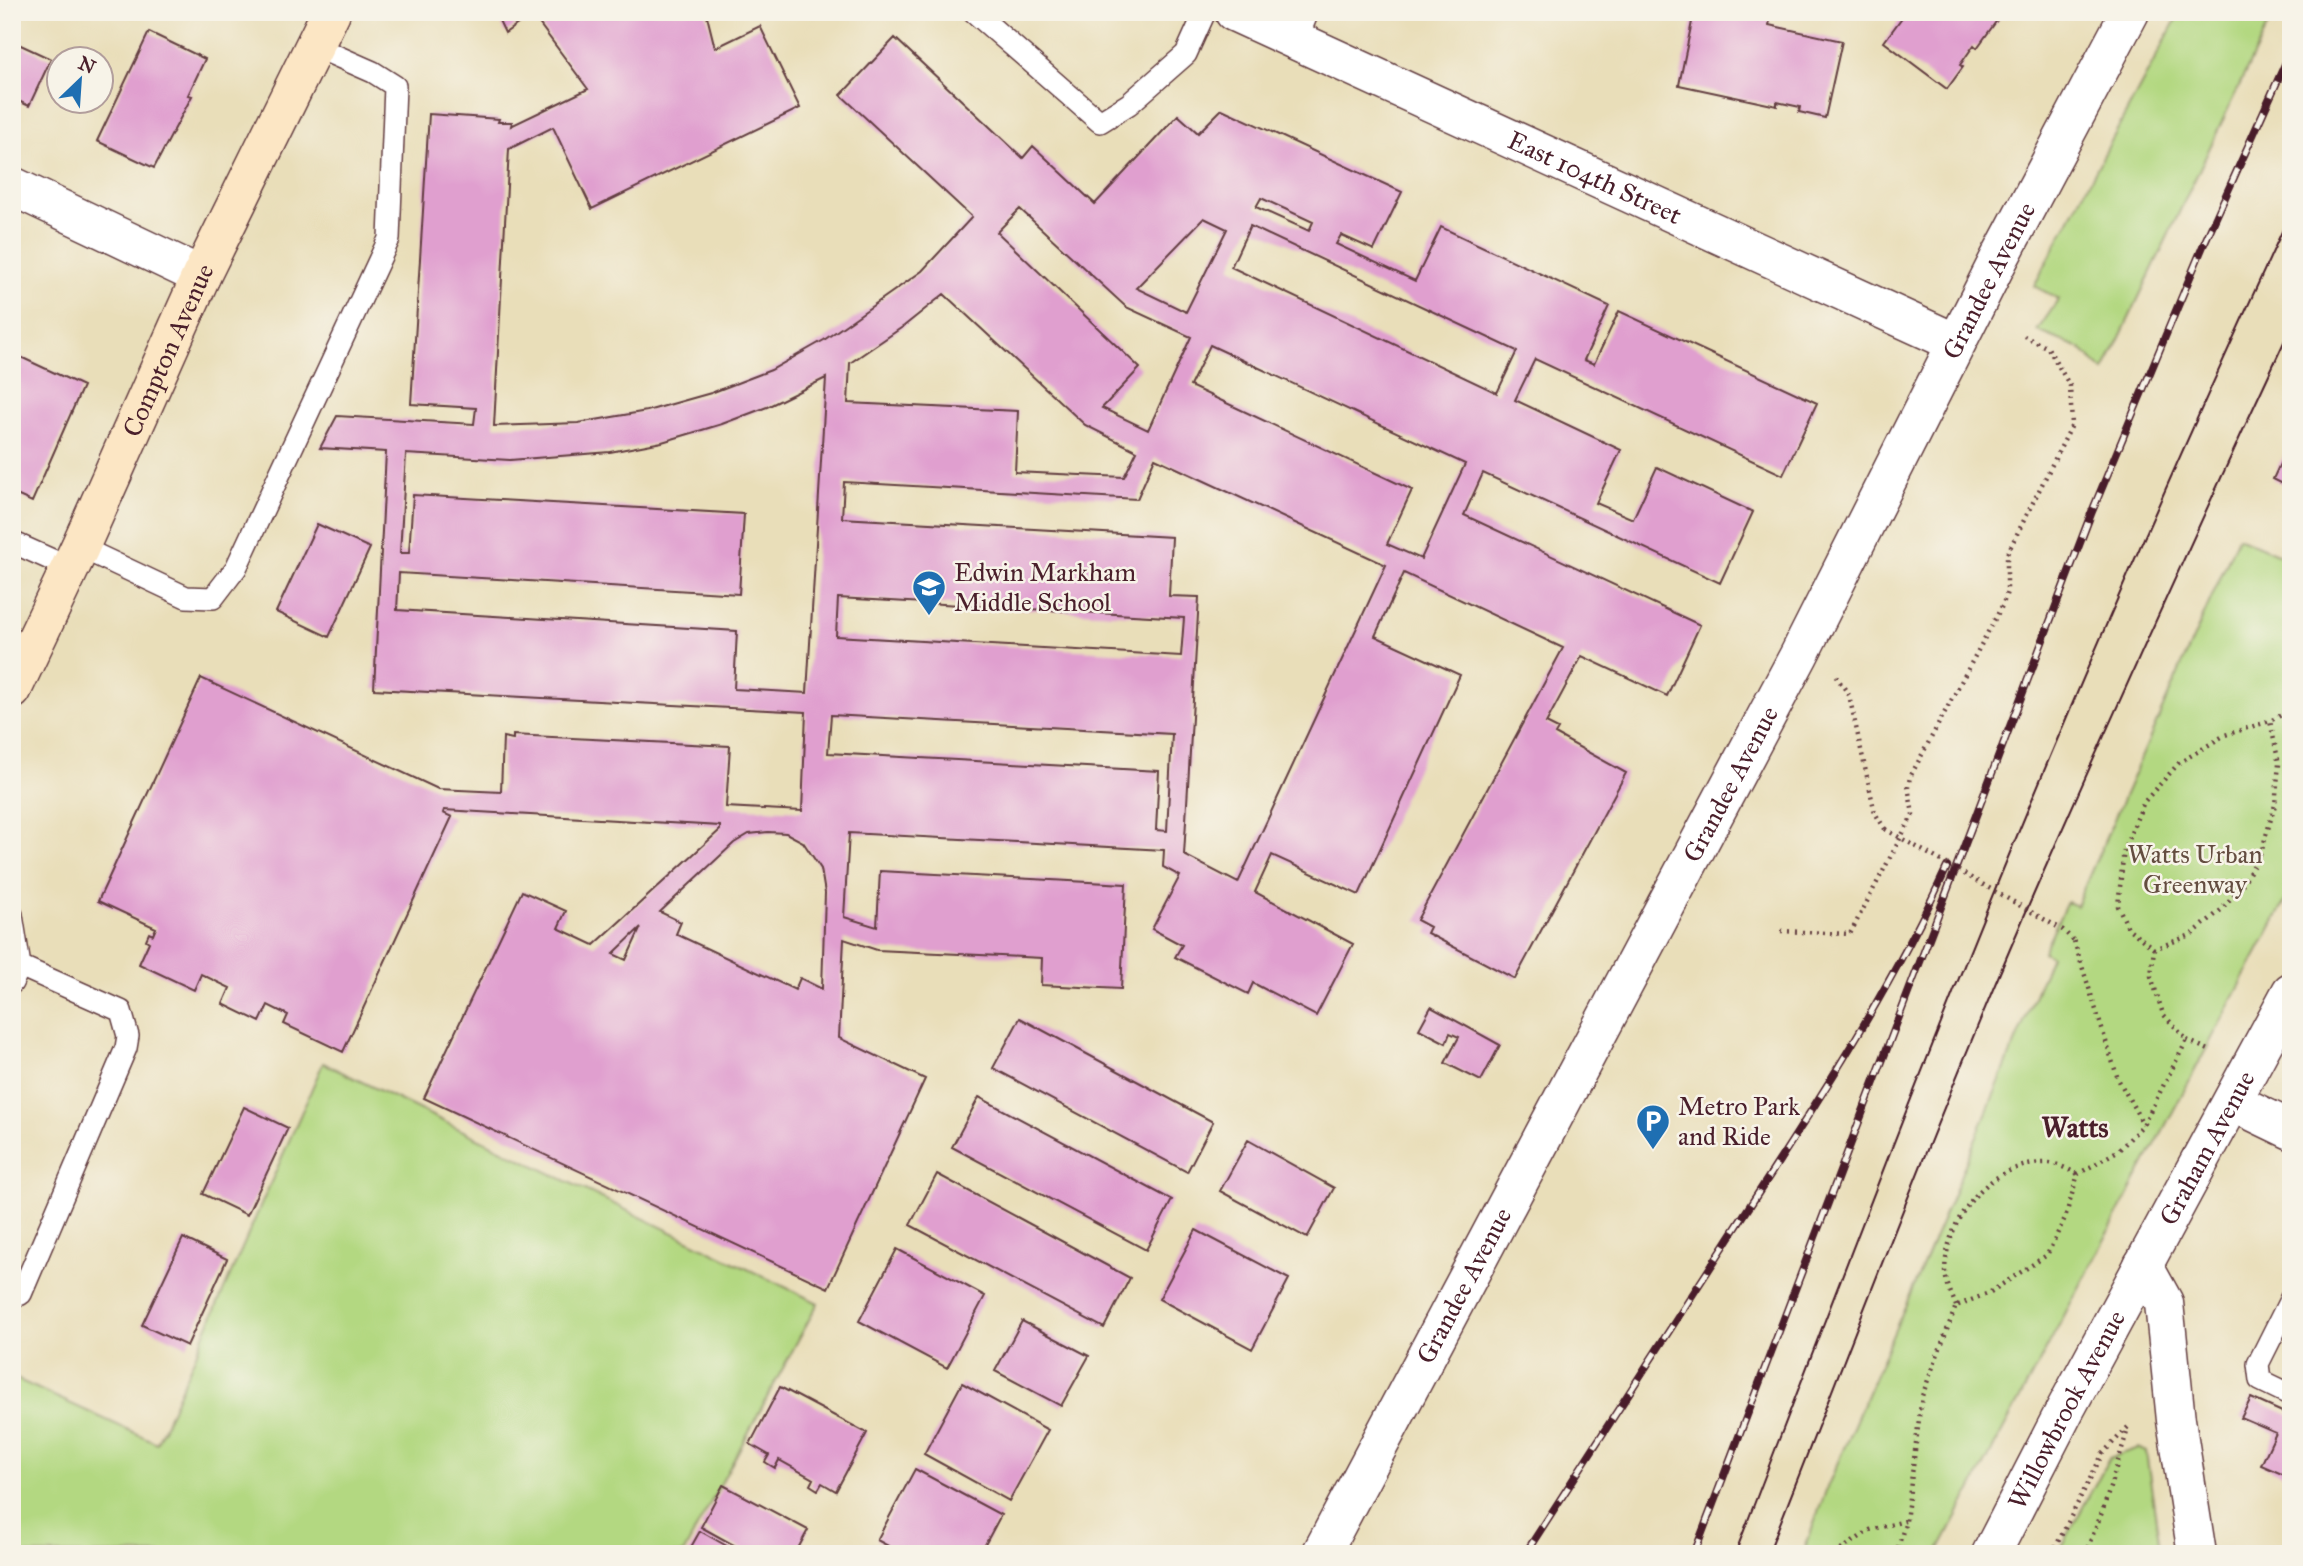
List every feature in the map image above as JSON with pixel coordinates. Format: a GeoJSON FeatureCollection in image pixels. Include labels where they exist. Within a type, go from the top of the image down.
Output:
{"type":"FeatureCollection","features":[{"type":"Feature","properties":{"kind":"main road","name":"Compton Avenue"},"geometry":{"type":"LineString","coordinates":[[12,690],[75,558],[201,276],[323,29]]}},
{"type":"Feature","properties":{"kind":"street","name":"East 104th Street"},"geometry":{"type":"LineString","coordinates":[[1234,12],[1302,26],[1956,343]]}},
{"type":"Feature","properties":{"kind":"street","name":"Grandee Avenue"},"geometry":{"type":"LineString","coordinates":[[1321,1554],[1799,655],[1956,343],[2130,12]]}},
{"type":"Feature","properties":{"kind":"street"},"geometry":{"type":"LineString","coordinates":[[12,186],[201,276]]}},
{"type":"Feature","properties":{"kind":"street","name":"Graham Avenue"},"geometry":{"type":"LineString","coordinates":[[2143,1265],[2291,992]]}},
{"type":"Feature","properties":{"kind":"street"},"geometry":{"type":"LineString","coordinates":[[2233,1102],[2291,1130]]}},
{"type":"Feature","properties":{"kind":"street"},"geometry":{"type":"LineString","coordinates":[[2143,1265],[2164,1303],[2176,1420],[2197,1554]]}},
{"type":"Feature","properties":{"kind":"street","name":"Willowbrook Avenue"},"geometry":{"type":"LineString","coordinates":[[1991,1554],[2143,1265]]}},
{"type":"Feature","properties":{"kind":"lane"},"geometry":{"type":"LineString","coordinates":[[974,12],[1100,122],[1129,104],[1186,54],[1205,12]]}},
{"type":"Feature","properties":{"kind":"lane"},"geometry":{"type":"LineString","coordinates":[[12,542],[75,558],[186,597],[213,598],[236,568],[389,239],[395,86],[373,72],[323,29]]}},
{"type":"Feature","properties":{"kind":"lane"},"geometry":{"type":"LineString","coordinates":[[12,915],[16,974],[121,1011],[128,1036],[126,1048],[21,1294],[12,1298]]}},
{"type":"Feature","properties":{"kind":"lane"},"geometry":{"type":"LineString","coordinates":[[2291,1298],[2258,1364],[2260,1380],[2291,1395]]}},
{"type":"Feature","properties":{"kind":"path"},"geometry":{"type":"LineString","coordinates":[[1781,931],[1850,934],[1913,814],[1908,787],[1910,777],[2003,604],[2007,592],[2007,554],[2072,425],[2070,386],[2048,348],[2024,336]]}},
{"type":"Feature","properties":{"kind":"path"},"geometry":{"type":"LineString","coordinates":[[1835,675],[1849,695],[1875,813],[1885,829],[2063,930],[2074,941],[2118,1079],[2143,1125]]}},
{"type":"Feature","properties":{"kind":"path"},"geometry":{"type":"LineString","coordinates":[[2154,949],[2128,928],[2118,906],[2124,849],[2144,802],[2179,763],[2225,735],[2270,721],[2291,709]]}},
{"type":"Feature","properties":{"kind":"path"},"geometry":{"type":"LineString","coordinates":[[2154,949],[2191,935],[2221,909],[2242,885],[2261,853],[2275,805],[2279,764],[2270,721]]}},
{"type":"Feature","properties":{"kind":"path"},"geometry":{"type":"LineString","coordinates":[[1956,1306],[1989,1293],[2047,1255],[2065,1218],[2078,1174],[2119,1150],[2143,1125],[2187,1040],[2163,1014],[2151,976],[2154,949]]}},
{"type":"Feature","properties":{"kind":"path"},"geometry":{"type":"LineString","coordinates":[[1896,1554],[1906,1521],[1922,1396],[1956,1306],[1945,1272],[1951,1235],[1970,1199],[1987,1183],[2015,1167],[2050,1163],[2078,1174]]}},
{"type":"Feature","properties":{"kind":"path"},"geometry":{"type":"LineString","coordinates":[[2052,1554],[2103,1453],[2128,1427],[2103,1510],[2085,1554]]}},
{"type":"Feature","properties":{"kind":"path"},"geometry":{"type":"LineString","coordinates":[[1835,1554],[1870,1530],[1906,1521]]}},
{"type":"Feature","properties":{"kind":"green space"},"geometry":{"type":"Polygon","coordinates":[[[2180,12],[2274,12],[2104,371],[2080,348],[2037,331],[2059,299],[2034,286],[2180,12]]]}},
{"type":"Feature","properties":{"kind":"green space","name":"Watts Urban Greenway"},"geometry":{"type":"Polygon","coordinates":[[[2238,537],[2291,560],[2291,890],[1937,1554],[1803,1554],[1828,1485],[1941,1223],[2051,956],[2043,952],[2067,902],[2076,906],[2238,537]]]}},
{"type":"Feature","properties":{"kind":"green space"},"geometry":{"type":"Polygon","coordinates":[[[323,1063],[818,1303],[683,1554],[12,1554],[12,1377],[157,1443],[323,1063]]]}},
{"type":"Feature","properties":{"kind":"green space"},"geometry":{"type":"Polygon","coordinates":[[[2138,1448],[2146,1452],[2161,1554],[2058,1554],[2109,1458],[2138,1448]]]}},
{"type":"Feature","properties":{"kind":"building"},"geometry":{"type":"Polygon","coordinates":[[[495,12],[706,12],[715,48],[760,26],[800,108],[592,209],[553,127],[509,149],[494,426],[578,423],[647,411],[711,393],[771,370],[824,340],[922,271],[972,217],[841,95],[895,38],[1023,158],[1033,146],[1095,204],[1178,115],[1198,133],[1222,109],[1402,192],[1374,250],[1341,235],[1336,244],[1415,281],[1441,227],[1609,306],[1584,360],[1594,364],[1619,311],[1817,403],[1783,475],[1535,359],[1515,400],[1621,450],[1596,503],[1633,519],[1657,467],[1753,512],[1720,583],[1483,473],[1464,515],[1700,625],[1667,696],[1582,656],[1546,723],[1558,729],[1555,734],[1626,773],[1515,979],[1427,933],[1430,927],[1417,920],[1563,648],[1404,573],[1375,636],[1460,675],[1359,895],[1272,855],[1255,892],[1353,944],[1316,1016],[1253,983],[1248,994],[1175,957],[1182,945],[1152,929],[1180,876],[1163,867],[1164,850],[849,833],[844,917],[877,927],[880,871],[1126,884],[1121,989],[1041,985],[1042,958],[877,950],[844,939],[839,1038],[925,1079],[828,1288],[424,1098],[522,891],[566,911],[558,928],[594,945],[720,830],[720,826],[444,810],[443,813],[452,817],[343,1052],[284,1024],[288,1015],[268,1005],[260,1022],[223,1004],[230,988],[201,974],[194,990],[139,964],[149,942],[146,940],[149,933],[153,935],[156,928],[98,901],[201,678],[438,789],[501,792],[503,737],[513,739],[513,735],[730,746],[726,807],[802,811],[806,712],[374,689],[386,452],[320,448],[337,416],[474,424],[476,408],[411,404],[429,114],[499,119],[498,122],[512,122],[511,126],[588,89],[532,14],[505,33],[495,12]],[[1261,198],[1256,207],[1309,231],[1313,222],[1261,198]],[[1020,209],[997,232],[1140,368],[1102,408],[1148,430],[1191,337],[1126,307],[1020,209]],[[1204,218],[1136,288],[1186,312],[1227,229],[1204,218]],[[1250,226],[1231,267],[1497,393],[1517,351],[1250,226]],[[944,294],[904,326],[850,363],[848,403],[1018,411],[1015,472],[1124,477],[1137,451],[1085,425],[944,294]],[[1210,345],[1190,386],[1412,490],[1387,544],[1421,559],[1465,464],[1210,345]],[[826,378],[767,407],[662,442],[610,452],[510,460],[406,454],[400,553],[409,553],[413,495],[744,514],[739,594],[399,573],[397,610],[737,631],[734,689],[807,693],[826,378]],[[1155,458],[1137,499],[844,482],[842,518],[1172,537],[1169,596],[1199,597],[1184,855],[1238,883],[1386,565],[1155,458]],[[838,598],[836,636],[1181,656],[1184,618],[838,598]],[[831,715],[828,753],[1159,771],[1156,830],[1167,831],[1172,734],[831,715]],[[786,833],[749,834],[734,843],[660,912],[681,922],[676,934],[795,990],[800,978],[822,989],[825,893],[821,869],[803,842],[786,833]],[[641,927],[613,954],[626,960],[641,927]]]}},
{"type":"Feature","properties":{"kind":"building"},"geometry":{"type":"Polygon","coordinates":[[[1694,12],[1714,12],[1750,20],[1752,12],[1771,16],[1769,25],[1842,41],[1825,118],[1799,112],[1800,107],[1777,102],[1777,106],[1679,85],[1694,12]]]}},
{"type":"Feature","properties":{"kind":"building"},"geometry":{"type":"Polygon","coordinates":[[[1906,12],[2003,12],[1977,48],[1974,45],[1960,65],[1963,67],[1947,89],[1884,42],[1906,12]]]}},
{"type":"Feature","properties":{"kind":"building"},"geometry":{"type":"Polygon","coordinates":[[[149,32],[205,59],[188,95],[192,96],[154,168],[97,141],[109,116],[116,116],[116,101],[149,32]]]}},
{"type":"Feature","properties":{"kind":"building"},"geometry":{"type":"Polygon","coordinates":[[[12,41],[46,57],[46,70],[29,106],[12,98],[12,41]]]}},
{"type":"Feature","properties":{"kind":"building"},"geometry":{"type":"Polygon","coordinates":[[[12,353],[83,386],[32,502],[12,493],[12,353]]]}},
{"type":"Feature","properties":{"kind":"building"},"geometry":{"type":"Polygon","coordinates":[[[2291,440],[2291,488],[2273,479],[2291,440]]]}},
{"type":"Feature","properties":{"kind":"building"},"geometry":{"type":"Polygon","coordinates":[[[317,524],[370,548],[329,637],[276,612],[317,524]]]}},
{"type":"Feature","properties":{"kind":"building"},"geometry":{"type":"Polygon","coordinates":[[[1431,1007],[1500,1045],[1481,1081],[1445,1063],[1459,1037],[1450,1033],[1446,1043],[1419,1029],[1431,1007]]]}},
{"type":"Feature","properties":{"kind":"building"},"geometry":{"type":"Polygon","coordinates":[[[1020,1018],[1213,1122],[1187,1172],[993,1068],[1020,1018]]]}},
{"type":"Feature","properties":{"kind":"building"},"geometry":{"type":"Polygon","coordinates":[[[979,1097],[1172,1200],[1146,1250],[952,1147],[979,1097]]]}},
{"type":"Feature","properties":{"kind":"building"},"geometry":{"type":"Polygon","coordinates":[[[244,1107],[288,1128],[247,1215],[203,1194],[244,1107]]]}},
{"type":"Feature","properties":{"kind":"building"},"geometry":{"type":"Polygon","coordinates":[[[1248,1140],[1334,1188],[1307,1238],[1220,1191],[1248,1140]]]}},
{"type":"Feature","properties":{"kind":"building"},"geometry":{"type":"Polygon","coordinates":[[[937,1174],[1130,1278],[1104,1328],[910,1225],[937,1174]]]}},
{"type":"Feature","properties":{"kind":"building"},"geometry":{"type":"Polygon","coordinates":[[[1196,1230],[1289,1279],[1252,1349],[1159,1299],[1196,1230]]]}},
{"type":"Feature","properties":{"kind":"building"},"geometry":{"type":"Polygon","coordinates":[[[183,1238],[227,1259],[187,1346],[142,1325],[183,1238]]]}},
{"type":"Feature","properties":{"kind":"building"},"geometry":{"type":"Polygon","coordinates":[[[897,1249],[985,1296],[947,1368],[859,1321],[897,1249]]]}},
{"type":"Feature","properties":{"kind":"building"},"geometry":{"type":"Polygon","coordinates":[[[1022,1321],[1089,1356],[1061,1406],[995,1371],[1022,1321]]]}},
{"type":"Feature","properties":{"kind":"building"},"geometry":{"type":"Polygon","coordinates":[[[962,1383],[1048,1430],[1009,1501],[924,1454],[962,1383]]]}},
{"type":"Feature","properties":{"kind":"building"},"geometry":{"type":"Polygon","coordinates":[[[780,1387],[867,1433],[836,1491],[822,1483],[818,1490],[810,1485],[813,1479],[779,1460],[775,1468],[765,1462],[769,1455],[750,1444],[780,1387]]]}},
{"type":"Feature","properties":{"kind":"building"},"geometry":{"type":"Polygon","coordinates":[[[2251,1398],[2291,1416],[2291,1478],[2261,1465],[2276,1433],[2241,1418],[2251,1398]]]}},
{"type":"Feature","properties":{"kind":"building"},"geometry":{"type":"Polygon","coordinates":[[[915,1469],[1001,1515],[980,1554],[903,1554],[877,1540],[915,1469]]]}},
{"type":"Feature","properties":{"kind":"building"},"geometry":{"type":"Polygon","coordinates":[[[723,1485],[808,1530],[795,1554],[750,1554],[701,1527],[723,1485]]]}},
{"type":"Feature","properties":{"kind":"building"},"geometry":{"type":"Polygon","coordinates":[[[700,1531],[741,1554],[687,1554],[700,1531]]]}},
{"type":"Feature","properties":{"kind":"tram line"},"geometry":{"type":"LineString","coordinates":[[1735,1554],[1894,1142],[2017,835],[2202,407],[2291,212]]}},
{"type":"Feature","properties":{"kind":"tram line"},"geometry":{"type":"LineString","coordinates":[[1768,1554],[1900,1216],[2003,965],[2132,673],[2291,327]]}},
{"type":"Feature","properties":{"kind":"railway"},"geometry":{"type":"LineString","coordinates":[[1694,1554],[2091,514],[2203,246],[2291,51]]}},
{"type":"Feature","properties":{"kind":"railway"},"geometry":{"type":"LineString","coordinates":[[1525,1554],[1826,1088],[1902,957],[1947,867]]}},
{"type":"Feature","properties":{"kind":"place","name":"Edwin Markham Middle School"},"geometry":{"type":"Point","coordinates":[929,617]}},
{"type":"Feature","properties":{"kind":"place","name":"Metro Park and Ride"},"geometry":{"type":"Point","coordinates":[1653,1151]}},
{"type":"Feature","properties":{"kind":"district","name":"Watts"},"geometry":{"type":"Point","coordinates":[2075,1127]}}]}
